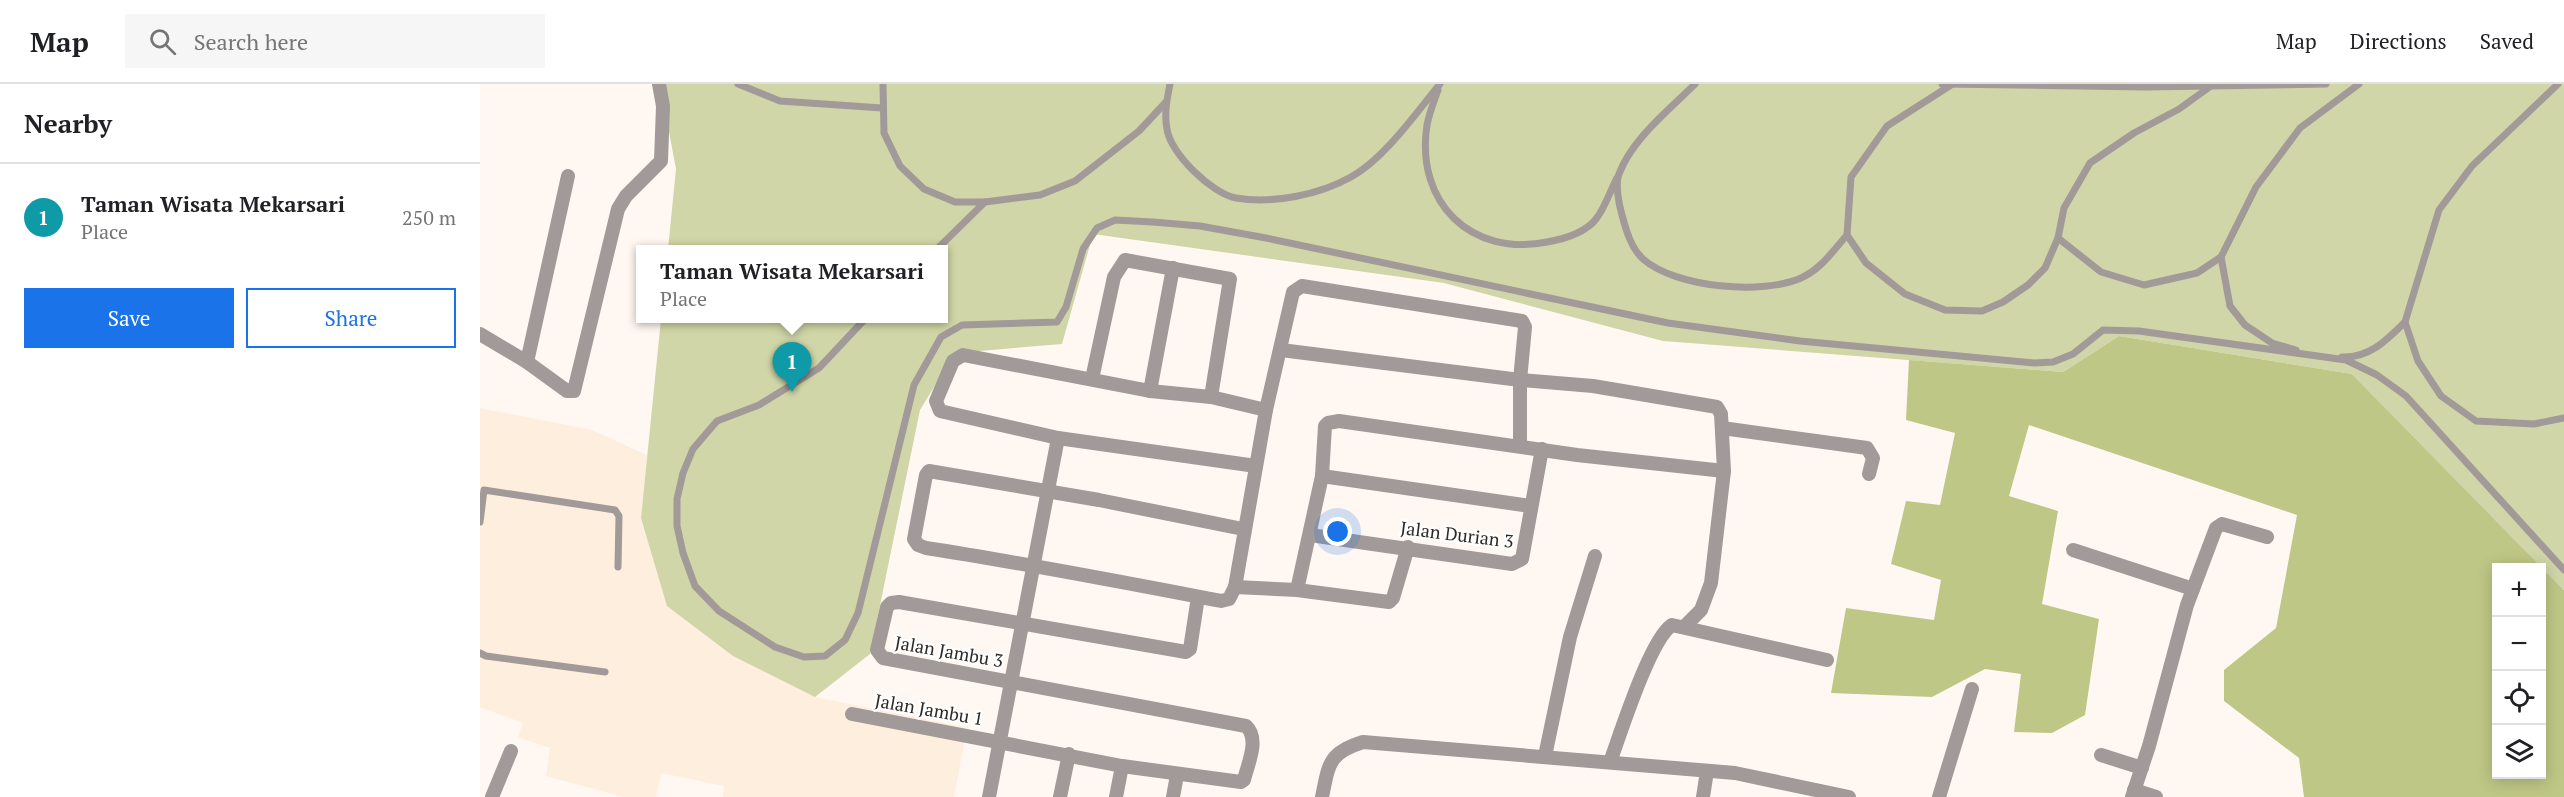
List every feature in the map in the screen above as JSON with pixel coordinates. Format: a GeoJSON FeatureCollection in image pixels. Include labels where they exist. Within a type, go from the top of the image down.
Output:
{"type":"FeatureCollection","features":[{"type":"Feature","properties":{"kind":"street"},"geometry":{"type":"LineString","coordinates":[[480,334],[528,362],[567,392],[576,389],[618,208],[626,196],[661,161],[663,106],[660,84]]}},
{"type":"Feature","properties":{"kind":"street"},"geometry":{"type":"LineString","coordinates":[[528,362],[567,176]]}},
{"type":"Feature","properties":{"kind":"street"},"geometry":{"type":"LineString","coordinates":[[1092,379],[1114,277],[1125,260],[1230,279],[1211,397]]}},
{"type":"Feature","properties":{"kind":"street"},"geometry":{"type":"LineString","coordinates":[[1150,391],[1173,268]]}},
{"type":"Feature","properties":{"kind":"street"},"geometry":{"type":"LineString","coordinates":[[1243,529],[1099,500],[1047,493],[929,471],[926,475],[914,535],[918,545],[1034,564],[1096,579],[1221,601],[1229,599],[1235,586],[1243,529],[1266,410],[1293,292],[1302,286],[1522,321],[1525,327],[1520,380],[1520,446]]}},
{"type":"Feature","properties":{"kind":"street"},"geometry":{"type":"LineString","coordinates":[[1281,350],[1520,380],[1593,386],[1715,406],[1721,411],[1724,471],[1711,583],[1701,610],[1685,626]]}},
{"type":"Feature","properties":{"kind":"street"},"geometry":{"type":"LineString","coordinates":[[1256,465],[1058,438],[940,411],[936,401],[953,361],[963,355],[1150,391],[1211,397],[1266,410]]}},
{"type":"Feature","properties":{"kind":"street"},"geometry":{"type":"LineString","coordinates":[[1297,590],[1322,476],[1325,426],[1332,422],[1724,471]]}},
{"type":"Feature","properties":{"kind":"street"},"geometry":{"type":"LineString","coordinates":[[1722,428],[1867,448],[1873,458],[1869,474]]}},
{"type":"Feature","properties":{"kind":"street"},"geometry":{"type":"LineString","coordinates":[[989,797],[1013,682],[1058,438]]}},
{"type":"Feature","properties":{"kind":"street","name":"Jalan Durian 3"},"geometry":{"type":"LineString","coordinates":[[1310,535],[1408,547],[1512,564],[1518,562],[1522,560],[1542,449]]}},
{"type":"Feature","properties":{"kind":"street"},"geometry":{"type":"LineString","coordinates":[[1322,476],[1530,506]]}},
{"type":"Feature","properties":{"kind":"street"},"geometry":{"type":"LineString","coordinates":[[2156,797],[2133,793],[2193,589],[2218,525],[2267,537]]}},
{"type":"Feature","properties":{"kind":"street"},"geometry":{"type":"LineString","coordinates":[[1235,586],[1297,590],[1389,602],[1393,598],[1408,547]]}},
{"type":"Feature","properties":{"kind":"street"},"geometry":{"type":"LineString","coordinates":[[2073,550],[2193,589]]}},
{"type":"Feature","properties":{"kind":"street"},"geometry":{"type":"LineString","coordinates":[[1545,756],[1570,637],[1595,556]]}},
{"type":"Feature","properties":{"kind":"street"},"geometry":{"type":"LineString","coordinates":[[1023,623],[1186,652],[1190,649],[1198,597]]}},
{"type":"Feature","properties":{"kind":"street","name":"Jalan Jambu 3"},"geometry":{"type":"LineString","coordinates":[[1023,623],[899,602],[891,603],[887,607],[883,620],[877,650],[883,658],[1246,726],[1251,731],[1254,740],[1243,782],[1177,775]]}},
{"type":"Feature","properties":{"kind":"street"},"geometry":{"type":"LineString","coordinates":[[1610,762],[1637,690],[1660,642],[1672,625],[1685,626],[1827,660]]}},
{"type":"Feature","properties":{"kind":"street"},"geometry":{"type":"LineString","coordinates":[[1939,797],[1972,689]]}},
{"type":"Feature","properties":{"kind":"street","name":"Jalan Jambu 1"},"geometry":{"type":"LineString","coordinates":[[852,714],[1177,775]]}},
{"type":"Feature","properties":{"kind":"street"},"geometry":{"type":"LineString","coordinates":[[1322,797],[1330,761],[1344,748],[1363,742],[1735,773],[1849,797]]}},
{"type":"Feature","properties":{"kind":"street"},"geometry":{"type":"LineString","coordinates":[[492,797],[511,751]]}},
{"type":"Feature","properties":{"kind":"street"},"geometry":{"type":"LineString","coordinates":[[1060,797],[1069,754]]}},
{"type":"Feature","properties":{"kind":"street"},"geometry":{"type":"LineString","coordinates":[[2101,755],[2142,768]]}},
{"type":"Feature","properties":{"kind":"street"},"geometry":{"type":"LineString","coordinates":[[1116,797],[1122,766]]}},
{"type":"Feature","properties":{"kind":"street"},"geometry":{"type":"LineString","coordinates":[[1703,797],[1707,771]]}},
{"type":"Feature","properties":{"kind":"street"},"geometry":{"type":"LineString","coordinates":[[1173,797],[1177,775]]}},
{"type":"Feature","properties":{"kind":"lane"},"geometry":{"type":"LineString","coordinates":[[738,84],[780,101],[882,108]]}},
{"type":"Feature","properties":{"kind":"lane"},"geometry":{"type":"LineString","coordinates":[[883,84],[884,133],[900,166],[924,189],[955,202],[985,202],[1040,195],[1075,181],[1139,131],[1166,102]]}},
{"type":"Feature","properties":{"kind":"lane"},"geometry":{"type":"LineString","coordinates":[[1170,84],[1166,102],[1167,131],[1182,157],[1202,180],[1234,198],[1270,199],[1320,192],[1353,176],[1392,141],[1440,84]]}},
{"type":"Feature","properties":{"kind":"lane"},"geometry":{"type":"LineString","coordinates":[[1440,84],[1427,125],[1427,164],[1438,200],[1462,228],[1481,237],[1507,244],[1529,246],[1559,240],[1581,232],[1596,220],[1635,146],[1695,84]]}},
{"type":"Feature","properties":{"kind":"lane"},"geometry":{"type":"LineString","coordinates":[[1942,84],[2211,86],[2326,84]]}},
{"type":"Feature","properties":{"kind":"lane"},"geometry":{"type":"LineString","coordinates":[[2058,238],[2101,272],[2144,285],[2197,273],[2221,257],[2256,187],[2300,129],[2360,84]]}},
{"type":"Feature","properties":{"kind":"lane"},"geometry":{"type":"LineString","coordinates":[[2221,257],[2230,306],[2245,325],[2272,343],[2301,351],[2360,357],[2391,336],[2405,322],[2439,210],[2472,166],[2558,84]]}},
{"type":"Feature","properties":{"kind":"lane"},"geometry":{"type":"LineString","coordinates":[[1618,176],[1620,209],[1626,234],[1641,258],[1654,268],[1677,277],[1721,286],[1781,285],[1818,269],[1847,235],[1851,177],[1887,126],[1951,85]]}},
{"type":"Feature","properties":{"kind":"lane"},"geometry":{"type":"LineString","coordinates":[[1847,235],[1866,263],[1905,294],[1945,310],[1982,311],[2003,302],[2028,285],[2045,268],[2058,238],[2064,208],[2090,163],[2134,133],[2180,109],[2211,86]]}},
{"type":"Feature","properties":{"kind":"lane"},"geometry":{"type":"LineString","coordinates":[[940,245],[985,202]]}},
{"type":"Feature","properties":{"kind":"lane"},"geometry":{"type":"LineString","coordinates":[[861,323],[819,368],[759,405],[717,421],[693,449],[683,473],[677,499],[677,526],[683,553],[695,586],[719,611],[775,647],[804,657],[825,656],[845,640],[858,613],[914,385],[941,337],[962,325],[1057,322],[1066,307],[1083,249],[1097,228],[1115,220],[1211,228],[1668,323],[1800,341],[2036,363],[2053,362],[2073,354],[2103,330],[2139,331],[2346,360],[2377,375],[2406,396],[2564,570]]}},
{"type":"Feature","properties":{"kind":"lane"},"geometry":{"type":"LineString","coordinates":[[2405,322],[2418,361],[2441,396],[2476,421],[2535,424],[2564,418]]}},
{"type":"Feature","properties":{"kind":"lane"},"geometry":{"type":"LineString","coordinates":[[480,522],[482,490],[615,510],[619,516],[618,567]]}},
{"type":"Feature","properties":{"kind":"lane"},"geometry":{"type":"LineString","coordinates":[[480,653],[486,656],[605,672]]}},
{"type":"Feature","properties":{"kind":"shaded area"},"geometry":{"type":"Polygon","coordinates":[[[480,408],[592,430],[647,455],[641,518],[815,697],[967,728],[954,797],[723,797],[724,786],[661,773],[656,797],[623,797],[546,776],[550,748],[518,737],[523,723],[480,707],[480,408]]]}},
{"type":"Feature","properties":{"kind":"green space"},"geometry":{"type":"Polygon","coordinates":[[[660,84],[2564,84],[2564,590],[2546,572],[2546,563],[2538,563],[2352,374],[2119,336],[2063,372],[1663,341],[1444,283],[1093,234],[1062,344],[955,353],[920,410],[870,654],[815,697],[733,656],[667,606],[641,518],[661,323],[948,323],[948,245],[668,245],[676,169],[660,84]]]}},
{"type":"Feature","properties":{"kind":"green space"},"geometry":{"type":"Polygon","coordinates":[[[2119,336],[2352,374],[2538,563],[2492,563],[2492,779],[2546,779],[2546,572],[2564,590],[2564,797],[2304,797],[2299,758],[2224,701],[2224,670],[2276,628],[2297,515],[2029,425],[2009,496],[2058,511],[2042,604],[2099,619],[2085,715],[2052,733],[2014,732],[2021,674],[1985,669],[1932,697],[1831,693],[1846,608],[1934,620],[1941,580],[1891,564],[1906,501],[1940,505],[1955,433],[1906,420],[1909,360],[2063,372],[2119,336]]]}},
{"type":"Feature","properties":{"kind":"place","name":"Taman Wisata Mekarsari"},"geometry":{"type":"Point","coordinates":[792,392]}}]}
